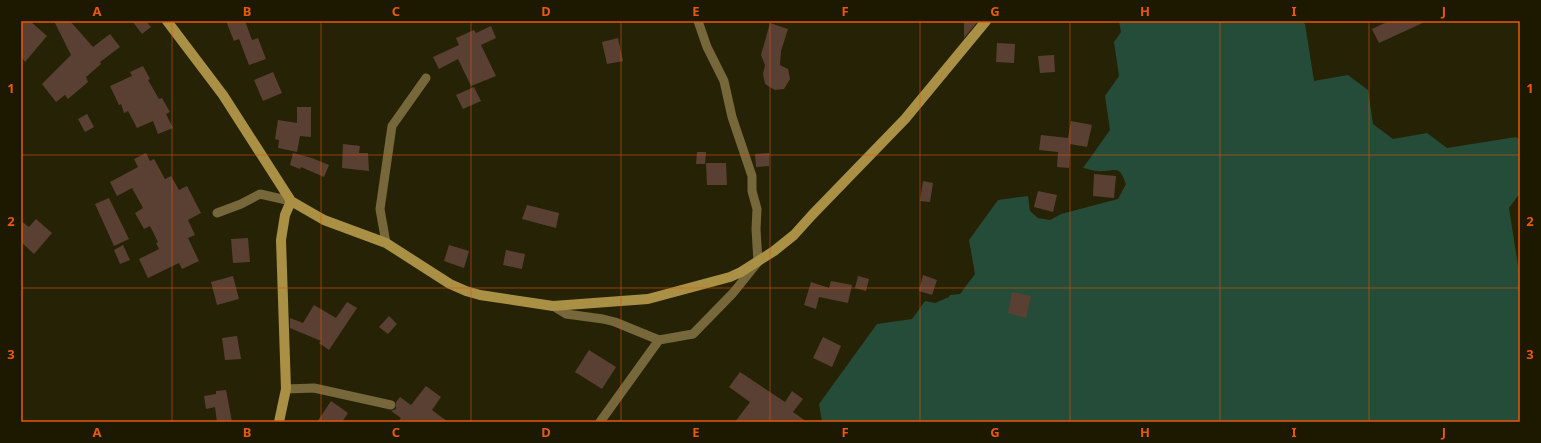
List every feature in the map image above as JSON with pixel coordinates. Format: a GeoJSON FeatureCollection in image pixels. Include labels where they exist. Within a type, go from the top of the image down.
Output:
{"type":"FeatureCollection","features":[{"type":"Feature","properties":{"kind":"street"},"geometry":{"type":"LineString","coordinates":[[167,21],[223,95],[291,201]]}},
{"type":"Feature","properties":{"kind":"street"},"geometry":{"type":"LineString","coordinates":[[553,306],[566,314],[603,318],[659,340],[693,334],[733,293],[758,262],[756,229],[757,209],[752,191],[752,176],[732,117],[724,81],[707,47],[698,21]]}},
{"type":"Feature","properties":{"kind":"street"},"geometry":{"type":"LineString","coordinates":[[217,213],[241,204],[260,194],[291,201],[324,220],[386,244],[450,284],[466,291],[499,299],[553,306],[648,299],[730,277],[758,262],[794,235],[906,119],[986,21]]}},
{"type":"Feature","properties":{"kind":"street"},"geometry":{"type":"LineString","coordinates":[[386,244],[380,209],[382,205],[392,126],[426,78]]}},
{"type":"Feature","properties":{"kind":"street"},"geometry":{"type":"LineString","coordinates":[[279,422],[286,389],[281,240],[285,215],[291,201]]}},
{"type":"Feature","properties":{"kind":"street"},"geometry":{"type":"LineString","coordinates":[[600,422],[659,340]]}},
{"type":"Feature","properties":{"kind":"street"},"geometry":{"type":"LineString","coordinates":[[286,389],[314,388],[391,405]]}},
{"type":"Feature","properties":{"kind":"green space"},"geometry":{"type":"Polygon","coordinates":[[[1119,21],[1302,21],[1305,24],[1314,81],[1348,75],[1368,90],[1373,124],[1393,139],[1427,133],[1447,148],[1516,137],[1520,140],[1520,193],[1509,208],[1520,278],[1520,422],[822,422],[819,404],[877,324],[912,319],[925,301],[935,303],[949,297],[950,295],[960,294],[975,274],[969,240],[998,200],[1028,196],[1030,211],[1038,218],[1050,220],[1061,214],[1118,199],[1126,184],[1122,174],[1118,170],[1097,171],[1083,168],[1110,130],[1105,96],[1119,76],[1114,42],[1121,32],[1119,21]]]}},
{"type":"Feature","properties":{"kind":"building"},"geometry":{"type":"Polygon","coordinates":[[[24,21],[30,21],[47,36],[25,62],[21,56],[21,24],[24,21]]]}},
{"type":"Feature","properties":{"kind":"building"},"geometry":{"type":"Polygon","coordinates":[[[54,21],[70,21],[93,47],[110,34],[120,47],[100,62],[101,64],[86,77],[88,82],[68,99],[65,95],[56,102],[42,84],[71,55],[54,21]]]}},
{"type":"Feature","properties":{"kind":"building"},"geometry":{"type":"Polygon","coordinates":[[[132,21],[146,21],[151,27],[142,34],[132,21]]]}},
{"type":"Feature","properties":{"kind":"building"},"geometry":{"type":"Polygon","coordinates":[[[226,21],[245,21],[252,40],[258,38],[266,59],[249,65],[239,39],[234,41],[226,21]]]}},
{"type":"Feature","properties":{"kind":"building"},"geometry":{"type":"Polygon","coordinates":[[[964,21],[978,21],[964,38],[964,21]]]}},
{"type":"Feature","properties":{"kind":"building"},"geometry":{"type":"Polygon","coordinates":[[[1389,21],[1427,21],[1379,43],[1372,29],[1389,21]]]}},
{"type":"Feature","properties":{"kind":"building"},"geometry":{"type":"Polygon","coordinates":[[[770,23],[788,29],[781,51],[780,65],[788,69],[790,79],[784,89],[775,90],[765,84],[763,74],[765,65],[761,55],[770,23]]]}},
{"type":"Feature","properties":{"kind":"building"},"geometry":{"type":"Polygon","coordinates":[[[491,26],[496,38],[481,45],[496,76],[471,86],[458,59],[439,69],[433,57],[459,45],[456,38],[474,30],[476,33],[491,26]]]}},
{"type":"Feature","properties":{"kind":"building"},"geometry":{"type":"Polygon","coordinates":[[[618,38],[623,61],[607,64],[602,42],[618,38]]]}},
{"type":"Feature","properties":{"kind":"building"},"geometry":{"type":"Polygon","coordinates":[[[997,43],[1015,44],[1014,63],[996,62],[997,43]]]}},
{"type":"Feature","properties":{"kind":"building"},"geometry":{"type":"Polygon","coordinates":[[[1054,55],[1055,72],[1040,73],[1038,56],[1054,55]]]}},
{"type":"Feature","properties":{"kind":"building"},"geometry":{"type":"Polygon","coordinates":[[[143,66],[150,79],[148,80],[159,99],[162,98],[170,112],[166,114],[173,128],[158,134],[153,121],[137,128],[128,111],[124,113],[121,104],[119,105],[110,86],[132,76],[130,72],[143,66]]]}},
{"type":"Feature","properties":{"kind":"building"},"geometry":{"type":"Polygon","coordinates":[[[273,72],[282,93],[263,101],[254,80],[273,72]]]}},
{"type":"Feature","properties":{"kind":"building"},"geometry":{"type":"Polygon","coordinates":[[[474,87],[481,101],[463,109],[456,95],[474,87]]]}},
{"type":"Feature","properties":{"kind":"building"},"geometry":{"type":"Polygon","coordinates":[[[297,107],[311,107],[311,137],[300,136],[297,152],[278,148],[279,140],[275,139],[278,120],[297,123],[297,107]]]}},
{"type":"Feature","properties":{"kind":"building"},"geometry":{"type":"Polygon","coordinates":[[[87,114],[94,127],[85,132],[78,119],[87,114]]]}},
{"type":"Feature","properties":{"kind":"building"},"geometry":{"type":"Polygon","coordinates":[[[1071,121],[1092,125],[1087,147],[1070,144],[1069,168],[1057,167],[1058,152],[1039,150],[1041,135],[1068,138],[1071,121]]]}},
{"type":"Feature","properties":{"kind":"building"},"geometry":{"type":"Polygon","coordinates":[[[343,144],[360,146],[359,153],[368,153],[369,171],[342,168],[343,144]]]}},
{"type":"Feature","properties":{"kind":"building"},"geometry":{"type":"Polygon","coordinates":[[[697,152],[706,152],[705,164],[696,164],[697,152]]]}},
{"type":"Feature","properties":{"kind":"building"},"geometry":{"type":"Polygon","coordinates":[[[146,153],[150,161],[154,159],[165,179],[171,176],[179,190],[187,186],[201,213],[188,220],[195,235],[188,238],[199,261],[182,269],[179,263],[148,278],[139,259],[159,249],[156,243],[158,242],[150,226],[144,229],[135,213],[143,208],[132,188],[117,196],[110,182],[138,167],[134,159],[146,153]]]}},
{"type":"Feature","properties":{"kind":"building"},"geometry":{"type":"Polygon","coordinates":[[[293,153],[312,158],[329,165],[324,177],[301,167],[300,169],[290,165],[293,153]]]}},
{"type":"Feature","properties":{"kind":"building"},"geometry":{"type":"Polygon","coordinates":[[[769,153],[769,166],[756,167],[755,154],[769,153]]]}},
{"type":"Feature","properties":{"kind":"building"},"geometry":{"type":"Polygon","coordinates":[[[706,163],[726,163],[727,185],[707,185],[706,163]]]}},
{"type":"Feature","properties":{"kind":"building"},"geometry":{"type":"Polygon","coordinates":[[[1094,174],[1116,176],[1114,198],[1093,196],[1094,174]]]}},
{"type":"Feature","properties":{"kind":"building"},"geometry":{"type":"Polygon","coordinates":[[[923,181],[933,183],[930,202],[920,201],[923,181]]]}},
{"type":"Feature","properties":{"kind":"building"},"geometry":{"type":"Polygon","coordinates":[[[1038,191],[1057,195],[1053,212],[1034,207],[1038,191]]]}},
{"type":"Feature","properties":{"kind":"building"},"geometry":{"type":"Polygon","coordinates":[[[109,198],[129,239],[114,246],[95,204],[109,198]]]}},
{"type":"Feature","properties":{"kind":"building"},"geometry":{"type":"Polygon","coordinates":[[[527,205],[559,213],[556,228],[522,219],[527,205]]]}},
{"type":"Feature","properties":{"kind":"building"},"geometry":{"type":"Polygon","coordinates":[[[36,219],[52,233],[34,254],[21,242],[21,221],[29,227],[36,219]]]}},
{"type":"Feature","properties":{"kind":"building"},"geometry":{"type":"Polygon","coordinates":[[[248,238],[250,262],[233,263],[231,239],[248,238]]]}},
{"type":"Feature","properties":{"kind":"building"},"geometry":{"type":"Polygon","coordinates":[[[123,245],[130,260],[120,264],[114,250],[123,245]]]}},
{"type":"Feature","properties":{"kind":"building"},"geometry":{"type":"Polygon","coordinates":[[[449,245],[469,251],[464,268],[444,261],[449,245]]]}},
{"type":"Feature","properties":{"kind":"building"},"geometry":{"type":"Polygon","coordinates":[[[506,250],[525,254],[522,269],[503,265],[506,250]]]}},
{"type":"Feature","properties":{"kind":"building"},"geometry":{"type":"Polygon","coordinates":[[[923,275],[937,280],[932,295],[919,291],[923,275]]]}},
{"type":"Feature","properties":{"kind":"building"},"geometry":{"type":"Polygon","coordinates":[[[233,276],[239,299],[217,305],[211,282],[233,276]]]}},
{"type":"Feature","properties":{"kind":"building"},"geometry":{"type":"Polygon","coordinates":[[[858,276],[869,279],[866,291],[855,288],[858,276]]]}},
{"type":"Feature","properties":{"kind":"building"},"geometry":{"type":"Polygon","coordinates":[[[831,281],[852,285],[848,303],[819,297],[816,309],[804,305],[811,282],[829,288],[831,281]]]}},
{"type":"Feature","properties":{"kind":"building"},"geometry":{"type":"Polygon","coordinates":[[[1012,292],[1031,296],[1026,318],[1008,313],[1012,292]]]}},
{"type":"Feature","properties":{"kind":"building"},"geometry":{"type":"Polygon","coordinates":[[[347,302],[357,308],[329,350],[319,343],[321,341],[290,328],[290,318],[303,323],[314,305],[336,318],[347,302]]]}},
{"type":"Feature","properties":{"kind":"building"},"geometry":{"type":"Polygon","coordinates":[[[389,316],[397,324],[388,334],[379,327],[389,316]]]}},
{"type":"Feature","properties":{"kind":"building"},"geometry":{"type":"Polygon","coordinates":[[[237,336],[241,359],[225,360],[222,338],[237,336]]]}},
{"type":"Feature","properties":{"kind":"building"},"geometry":{"type":"Polygon","coordinates":[[[823,337],[841,346],[832,367],[813,358],[823,337]]]}},
{"type":"Feature","properties":{"kind":"building"},"geometry":{"type":"Polygon","coordinates":[[[589,350],[616,367],[602,389],[575,372],[589,350]]]}},
{"type":"Feature","properties":{"kind":"building"},"geometry":{"type":"Polygon","coordinates":[[[740,372],[785,402],[792,391],[803,399],[793,412],[807,422],[735,422],[750,402],[729,387],[740,372]]]}},
{"type":"Feature","properties":{"kind":"building"},"geometry":{"type":"Polygon","coordinates":[[[426,386],[441,397],[432,410],[448,422],[398,422],[401,418],[391,411],[396,409],[396,402],[400,397],[411,405],[426,386]]]}},
{"type":"Feature","properties":{"kind":"building"},"geometry":{"type":"Polygon","coordinates":[[[226,390],[232,422],[217,422],[215,407],[206,409],[204,396],[216,394],[216,391],[226,390]]]}},
{"type":"Feature","properties":{"kind":"building"},"geometry":{"type":"Polygon","coordinates":[[[331,401],[348,413],[342,422],[317,422],[331,401]]]}}]}
